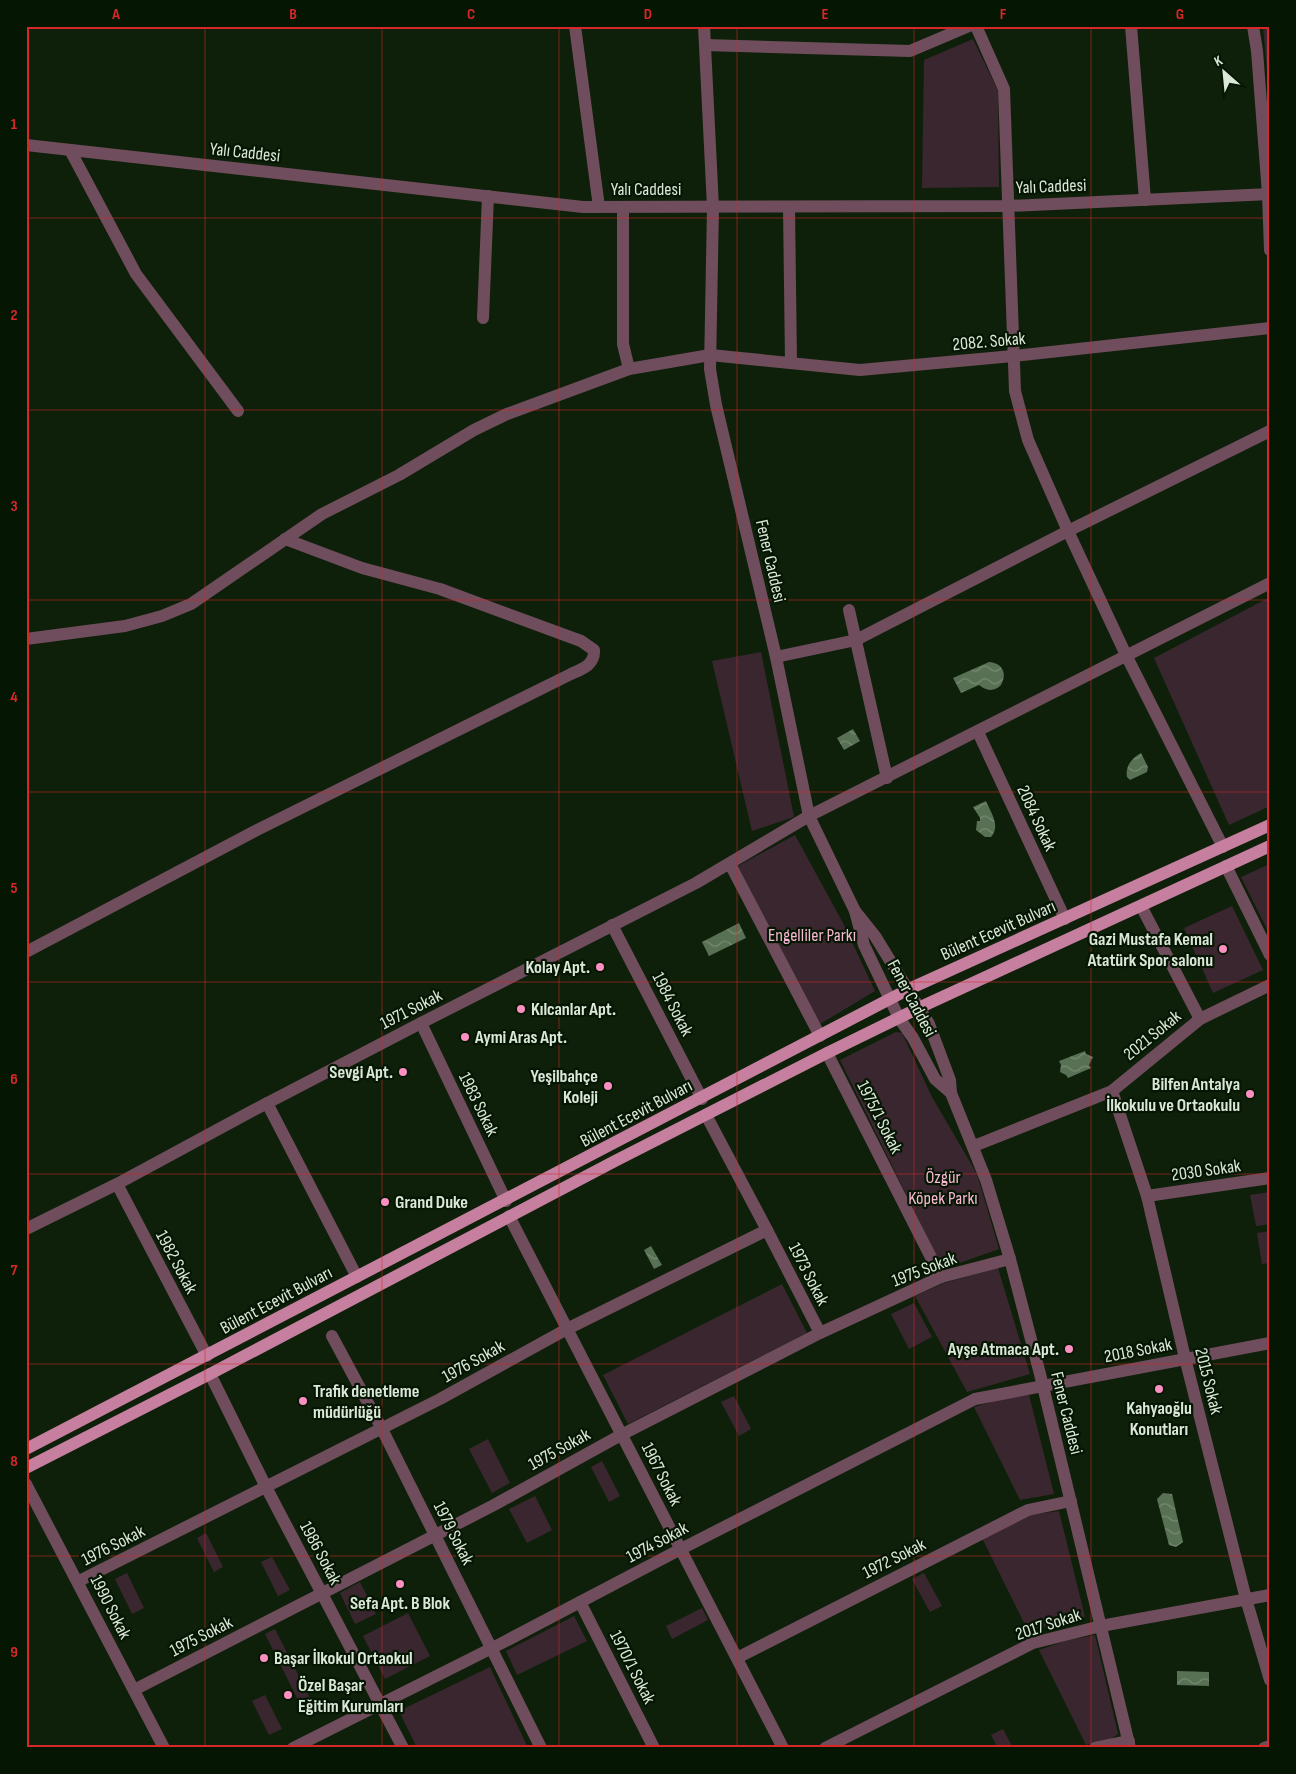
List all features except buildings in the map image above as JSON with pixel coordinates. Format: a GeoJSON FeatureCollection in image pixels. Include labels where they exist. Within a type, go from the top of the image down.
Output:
{"type":"FeatureCollection","features":[{"type":"Feature","properties":{"kind":"main road","name":"Bülent Ecevit Bulvarı"},"geometry":{"type":"LineString","coordinates":[[26,1450],[909,990],[1270,825]]}},
{"type":"Feature","properties":{"kind":"main road","name":"Bülent Ecevit Bulvarı"},"geometry":{"type":"LineString","coordinates":[[26,1468],[210,1374],[509,1216],[827,1053],[919,1008],[1270,846]]}},
{"type":"Feature","properties":{"kind":"street"},"geometry":{"type":"LineString","coordinates":[[574,26],[600,207]]}},
{"type":"Feature","properties":{"kind":"street","name":"Fener Caddesi"},"geometry":{"type":"LineString","coordinates":[[704,26],[712,206],[710,369],[716,405],[776,657],[809,816],[856,911],[875,936],[929,1024],[950,1080],[951,1093],[974,1146],[986,1180],[1010,1259],[1043,1387],[1129,1744]]}},
{"type":"Feature","properties":{"kind":"street"},"geometry":{"type":"LineString","coordinates":[[705,45],[910,51],[969,26]]}},
{"type":"Feature","properties":{"kind":"street"},"geometry":{"type":"LineString","coordinates":[[976,26],[1004,89],[1015,390],[1028,440],[1126,655],[1223,847]]}},
{"type":"Feature","properties":{"kind":"street"},"geometry":{"type":"LineString","coordinates":[[1131,26],[1144,200]]}},
{"type":"Feature","properties":{"kind":"street"},"geometry":{"type":"LineString","coordinates":[[1253,26],[1257,51],[1269,194],[1270,250]]}},
{"type":"Feature","properties":{"kind":"street","name":"Yalı Caddesi"},"geometry":{"type":"LineString","coordinates":[[26,145],[600,207],[1008,206],[1269,194]]}},
{"type":"Feature","properties":{"kind":"street"},"geometry":{"type":"LineString","coordinates":[[70,150],[136,274],[238,411]]}},
{"type":"Feature","properties":{"kind":"street"},"geometry":{"type":"LineString","coordinates":[[483,318],[488,196]]}},
{"type":"Feature","properties":{"kind":"street"},"geometry":{"type":"LineString","coordinates":[[623,207],[623,344],[629,369]]}},
{"type":"Feature","properties":{"kind":"street"},"geometry":{"type":"LineString","coordinates":[[789,207],[791,363]]}},
{"type":"Feature","properties":{"kind":"street","name":"2082. Sokak"},"geometry":{"type":"LineString","coordinates":[[26,639],[125,626],[162,616],[191,604],[322,514],[400,475],[474,430],[507,414],[629,369],[710,355],[860,370],[1013,356],[1270,328]]}},
{"type":"Feature","properties":{"kind":"street"},"geometry":{"type":"LineString","coordinates":[[776,657],[856,640],[1068,531],[1270,431]]}},
{"type":"Feature","properties":{"kind":"street"},"geometry":{"type":"LineString","coordinates":[[26,952],[257,830],[571,674],[590,664],[594,657],[594,650],[581,641],[440,589],[362,568],[285,540]]}},
{"type":"Feature","properties":{"kind":"street","name":"1971 Sokak"},"geometry":{"type":"LineString","coordinates":[[26,1229],[117,1184],[421,1023],[696,883],[809,816],[978,732],[1270,582]]}},
{"type":"Feature","properties":{"kind":"street"},"geometry":{"type":"LineString","coordinates":[[850,610],[887,778]]}},
{"type":"Feature","properties":{"kind":"street","name":"2084 Sokak"},"geometry":{"type":"LineString","coordinates":[[978,732],[1065,919]]}},
{"type":"Feature","properties":{"kind":"street"},"geometry":{"type":"LineString","coordinates":[[730,864],[820,1036]]}},
{"type":"Feature","properties":{"kind":"street"},"geometry":{"type":"LineString","coordinates":[[1226,866],[1270,955]]}},
{"type":"Feature","properties":{"kind":"street"},"geometry":{"type":"LineString","coordinates":[[1141,906],[1200,1019]]}},
{"type":"Feature","properties":{"kind":"street","name":"Fener Caddesi"},"geometry":{"type":"LineString","coordinates":[[856,911],[864,945],[899,1018],[913,1038],[935,1079],[951,1093]]}},
{"type":"Feature","properties":{"kind":"street","name":"1984 Sokak"},"geometry":{"type":"LineString","coordinates":[[612,925],[702,1098]]}},
{"type":"Feature","properties":{"kind":"street","name":"2021 Sokak"},"geometry":{"type":"LineString","coordinates":[[974,1146],[1112,1090],[1200,1019],[1270,985]]}},
{"type":"Feature","properties":{"kind":"street","name":"1983 Sokak"},"geometry":{"type":"LineString","coordinates":[[421,1023],[506,1201]]}},
{"type":"Feature","properties":{"kind":"street","name":"1975/1 Sokak"},"geometry":{"type":"LineString","coordinates":[[827,1053],[941,1277]]}},
{"type":"Feature","properties":{"kind":"street","name":"2015 Sokak"},"geometry":{"type":"LineString","coordinates":[[1112,1090],[1147,1196],[1184,1358],[1246,1599],[1270,1680]]}},
{"type":"Feature","properties":{"kind":"street"},"geometry":{"type":"LineString","coordinates":[[267,1104],[357,1277]]}},
{"type":"Feature","properties":{"kind":"street"},"geometry":{"type":"LineString","coordinates":[[706,1115],[767,1230]]}},
{"type":"Feature","properties":{"kind":"street","name":"2030 Sokak"},"geometry":{"type":"LineString","coordinates":[[1147,1196],[1270,1178]]}},
{"type":"Feature","properties":{"kind":"street","name":"1982 Sokak"},"geometry":{"type":"LineString","coordinates":[[117,1184],[207,1356]]}},
{"type":"Feature","properties":{"kind":"street","name":"1967 Sokak"},"geometry":{"type":"LineString","coordinates":[[509,1216],[783,1748]]}},
{"type":"Feature","properties":{"kind":"street","name":"1976 Sokak"},"geometry":{"type":"LineString","coordinates":[[78,1581],[440,1399],[567,1329],[767,1230]]}},
{"type":"Feature","properties":{"kind":"street","name":"1973 Sokak"},"geometry":{"type":"LineString","coordinates":[[767,1230],[820,1333]]}},
{"type":"Feature","properties":{"kind":"street","name":"1975 Sokak"},"geometry":{"type":"LineString","coordinates":[[134,1690],[494,1505],[622,1435],[820,1333],[941,1277],[1010,1259]]}},
{"type":"Feature","properties":{"kind":"street","name":"1979 Sokak"},"geometry":{"type":"LineString","coordinates":[[332,1336],[382,1428],[542,1748]]}},
{"type":"Feature","properties":{"kind":"street","name":"2018 Sokak"},"geometry":{"type":"LineString","coordinates":[[1043,1387],[1184,1358],[1270,1343]]}},
{"type":"Feature","properties":{"kind":"street","name":"1986 Sokak"},"geometry":{"type":"LineString","coordinates":[[210,1374],[266,1487],[403,1748]]}},
{"type":"Feature","properties":{"kind":"street","name":"1974 Sokak"},"geometry":{"type":"LineString","coordinates":[[293,1748],[492,1648],[974,1399],[1043,1387]]}},
{"type":"Feature","properties":{"kind":"street","name":"1990 Sokak"},"geometry":{"type":"LineString","coordinates":[[26,1484],[164,1748]]}},
{"type":"Feature","properties":{"kind":"street","name":"1972 Sokak"},"geometry":{"type":"LineString","coordinates":[[737,1658],[1028,1510],[1070,1501]]}},
{"type":"Feature","properties":{"kind":"street","name":"2017 Sokak"},"geometry":{"type":"LineString","coordinates":[[825,1748],[1033,1643],[1101,1626],[1270,1595]]}},
{"type":"Feature","properties":{"kind":"street","name":"1970/1 Sokak"},"geometry":{"type":"LineString","coordinates":[[580,1602],[654,1748]]}},
{"type":"Feature","properties":{"kind":"street"},"geometry":{"type":"LineString","coordinates":[[1095,1748],[1129,1744]]}},
{"type":"Feature","properties":{"kind":"street"},"geometry":{"type":"LineString","coordinates":[[1264,1748],[1270,1746]]}},
{"type":"Feature","properties":{"kind":"green space"},"geometry":{"type":"Polygon","coordinates":[[[1263,26],[1270,26],[1270,103],[1263,26]]]}},
{"type":"Feature","properties":{"kind":"green space"},"geometry":{"type":"Polygon","coordinates":[[[973,39],[998,91],[999,187],[922,188],[924,60],[973,39]]]}},
{"type":"Feature","properties":{"kind":"green space"},"geometry":{"type":"Polygon","coordinates":[[[1270,597],[1270,806],[1229,825],[1154,658],[1270,597]]]}},
{"type":"Feature","properties":{"kind":"green space"},"geometry":{"type":"Polygon","coordinates":[[[761,652],[794,817],[752,831],[712,661],[761,652]]]}},
{"type":"Feature","properties":{"kind":"green space","name":"Engelliler Parkı"},"geometry":{"type":"Polygon","coordinates":[[[795,835],[843,923],[875,991],[820,1024],[738,866],[795,835]]]}},
{"type":"Feature","properties":{"kind":"green space"},"geometry":{"type":"Polygon","coordinates":[[[1270,864],[1270,935],[1241,877],[1270,864]]]}},
{"type":"Feature","properties":{"kind":"green space","name":"Gazi Mustafa Kemal Atatürk Spor salonu"},"geometry":{"type":"Polygon","coordinates":[[[1232,906],[1263,970],[1213,993],[1184,928],[1232,906]]]}},
{"type":"Feature","properties":{"kind":"green space","name":"Özgür Köpek Parkı"},"geometry":{"type":"Polygon","coordinates":[[[896,1032],[902,1033],[932,1097],[977,1174],[999,1249],[943,1269],[840,1060],[896,1032]]]}},
{"type":"Feature","properties":{"kind":"green space"},"geometry":{"type":"Polygon","coordinates":[[[1270,1192],[1270,1224],[1256,1226],[1250,1195],[1270,1192]]]}},
{"type":"Feature","properties":{"kind":"green space"},"geometry":{"type":"Polygon","coordinates":[[[1270,1231],[1270,1263],[1262,1264],[1257,1233],[1270,1231]]]}},
{"type":"Feature","properties":{"kind":"green space"},"geometry":{"type":"Polygon","coordinates":[[[998,1268],[1030,1374],[967,1392],[915,1296],[944,1283],[998,1268]]]}},
{"type":"Feature","properties":{"kind":"green space"},"geometry":{"type":"Polygon","coordinates":[[[782,1284],[807,1333],[628,1424],[603,1375],[782,1284]]]}},
{"type":"Feature","properties":{"kind":"green space"},"geometry":{"type":"Polygon","coordinates":[[[914,1303],[932,1337],[909,1349],[891,1314],[914,1303]]]}},
{"type":"Feature","properties":{"kind":"green space"},"geometry":{"type":"Polygon","coordinates":[[[1028,1391],[1054,1494],[1020,1500],[974,1407],[1028,1391]]]}},
{"type":"Feature","properties":{"kind":"green space"},"geometry":{"type":"Polygon","coordinates":[[[734,1396],[751,1429],[739,1436],[721,1402],[734,1396]]]}},
{"type":"Feature","properties":{"kind":"green space"},"geometry":{"type":"Polygon","coordinates":[[[488,1439],[510,1483],[492,1493],[469,1449],[488,1439]]]}},
{"type":"Feature","properties":{"kind":"green space"},"geometry":{"type":"Polygon","coordinates":[[[602,1461],[620,1496],[609,1502],[591,1467],[602,1461]]]}},
{"type":"Feature","properties":{"kind":"green space"},"geometry":{"type":"Polygon","coordinates":[[[535,1496],[552,1530],[527,1543],[509,1509],[535,1496]]]}},
{"type":"Feature","properties":{"kind":"green space"},"geometry":{"type":"Polygon","coordinates":[[[1059,1511],[1085,1617],[1028,1631],[982,1538],[1030,1515],[1059,1511]]]}},
{"type":"Feature","properties":{"kind":"green space"},"geometry":{"type":"Polygon","coordinates":[[[206,1533],[223,1567],[214,1572],[197,1538],[206,1533]]]}},
{"type":"Feature","properties":{"kind":"green space"},"geometry":{"type":"Polygon","coordinates":[[[272,1557],[290,1590],[278,1596],[261,1562],[272,1557]]]}},
{"type":"Feature","properties":{"kind":"green space"},"geometry":{"type":"Polygon","coordinates":[[[127,1573],[144,1608],[132,1614],[115,1579],[127,1573]]]}},
{"type":"Feature","properties":{"kind":"green space"},"geometry":{"type":"Polygon","coordinates":[[[924,1573],[942,1606],[930,1612],[912,1579],[924,1573]]]}},
{"type":"Feature","properties":{"kind":"green space"},"geometry":{"type":"Polygon","coordinates":[[[360,1582],[376,1614],[355,1624],[340,1593],[360,1582]]]}},
{"type":"Feature","properties":{"kind":"green space"},"geometry":{"type":"Polygon","coordinates":[[[702,1608],[708,1620],[672,1639],[666,1626],[702,1608]]]}},
{"type":"Feature","properties":{"kind":"green space"},"geometry":{"type":"Polygon","coordinates":[[[408,1613],[430,1656],[385,1679],[363,1636],[408,1613]]]}},
{"type":"Feature","properties":{"kind":"green space"},"geometry":{"type":"Polygon","coordinates":[[[574,1616],[587,1641],[517,1675],[506,1651],[574,1616]]]}},
{"type":"Feature","properties":{"kind":"green space"},"geometry":{"type":"Polygon","coordinates":[[[275,1629],[317,1712],[307,1718],[265,1634],[275,1629]]]}},
{"type":"Feature","properties":{"kind":"green space"},"geometry":{"type":"Polygon","coordinates":[[[1095,1635],[1118,1734],[1111,1739],[1086,1745],[1039,1650],[1065,1641],[1095,1635]]]}},
{"type":"Feature","properties":{"kind":"green space"},"geometry":{"type":"Polygon","coordinates":[[[490,1667],[528,1748],[417,1748],[399,1711],[490,1667]]]}},
{"type":"Feature","properties":{"kind":"green space"},"geometry":{"type":"Polygon","coordinates":[[[265,1695],[282,1729],[269,1735],[252,1701],[265,1695]]]}},
{"type":"Feature","properties":{"kind":"green space"},"geometry":{"type":"Polygon","coordinates":[[[1003,1729],[1013,1748],[998,1748],[991,1735],[1003,1729]]]}},
{"type":"Feature","properties":{"kind":"water"},"geometry":{"type":"Polygon","coordinates":[[[989,662],[997,664],[1002,669],[1004,676],[1001,685],[996,689],[990,690],[984,689],[979,685],[961,693],[953,678],[989,662]]]}},
{"type":"Feature","properties":{"kind":"water"},"geometry":{"type":"Polygon","coordinates":[[[853,729],[860,741],[844,750],[837,738],[853,729]]]}},
{"type":"Feature","properties":{"kind":"water"},"geometry":{"type":"Polygon","coordinates":[[[1141,753],[1148,767],[1147,772],[1130,780],[1127,777],[1128,766],[1141,753]]]}},
{"type":"Feature","properties":{"kind":"water"},"geometry":{"type":"Polygon","coordinates":[[[986,801],[995,824],[994,833],[991,837],[985,837],[976,830],[977,821],[980,821],[980,818],[973,807],[986,801]]]}},
{"type":"Feature","properties":{"kind":"water"},"geometry":{"type":"Polygon","coordinates":[[[739,923],[746,938],[709,956],[702,942],[739,923]]]}},
{"type":"Feature","properties":{"kind":"water"},"geometry":{"type":"Polygon","coordinates":[[[1085,1051],[1086,1054],[1093,1057],[1089,1065],[1091,1068],[1068,1078],[1060,1072],[1061,1065],[1059,1061],[1085,1051]]]}},
{"type":"Feature","properties":{"kind":"water"},"geometry":{"type":"Polygon","coordinates":[[[651,1246],[662,1265],[654,1269],[644,1250],[651,1246]]]}},
{"type":"Feature","properties":{"kind":"water"},"geometry":{"type":"Polygon","coordinates":[[[1163,1493],[1172,1494],[1183,1542],[1176,1547],[1169,1545],[1157,1499],[1163,1493]]]}},
{"type":"Feature","properties":{"kind":"water"},"geometry":{"type":"Polygon","coordinates":[[[1177,1671],[1209,1672],[1209,1686],[1177,1685],[1177,1671]]]}},
{"type":"Feature","properties":{"kind":"place","name":"Gazi Mustafa Kemal Atatürk Spor salonu"},"geometry":{"type":"Point","coordinates":[1223,949]}},
{"type":"Feature","properties":{"kind":"place","name":"Kolay Apt."},"geometry":{"type":"Point","coordinates":[600,967]}},
{"type":"Feature","properties":{"kind":"place","name":"Kılcanlar Apt."},"geometry":{"type":"Point","coordinates":[521,1009]}},
{"type":"Feature","properties":{"kind":"place","name":"Aymi Aras Apt."},"geometry":{"type":"Point","coordinates":[465,1037]}},
{"type":"Feature","properties":{"kind":"place","name":"Sevgi Apt."},"geometry":{"type":"Point","coordinates":[403,1072]}},
{"type":"Feature","properties":{"kind":"place","name":"Yeşilbahçe Koleji"},"geometry":{"type":"Point","coordinates":[608,1086]}},
{"type":"Feature","properties":{"kind":"place","name":"Bilfen Antalya İlkokulu ve Ortaokulu"},"geometry":{"type":"Point","coordinates":[1250,1094]}},
{"type":"Feature","properties":{"kind":"place","name":"Grand Duke"},"geometry":{"type":"Point","coordinates":[385,1202]}},
{"type":"Feature","properties":{"kind":"place","name":"Ayşe Atmaca Apt."},"geometry":{"type":"Point","coordinates":[1069,1349]}},
{"type":"Feature","properties":{"kind":"place","name":"Kahyaoğlu Konutları"},"geometry":{"type":"Point","coordinates":[1159,1389]}},
{"type":"Feature","properties":{"kind":"place","name":"Trafik denetleme müdürlüğü"},"geometry":{"type":"Point","coordinates":[303,1401]}},
{"type":"Feature","properties":{"kind":"place","name":"Sefa Apt. B Blok"},"geometry":{"type":"Point","coordinates":[400,1584]}},
{"type":"Feature","properties":{"kind":"place","name":"Başar İlkokul Ortaokul"},"geometry":{"type":"Point","coordinates":[264,1658]}},
{"type":"Feature","properties":{"kind":"place","name":"Özel Başar Eğitim Kurumları"},"geometry":{"type":"Point","coordinates":[288,1695]}}]}
